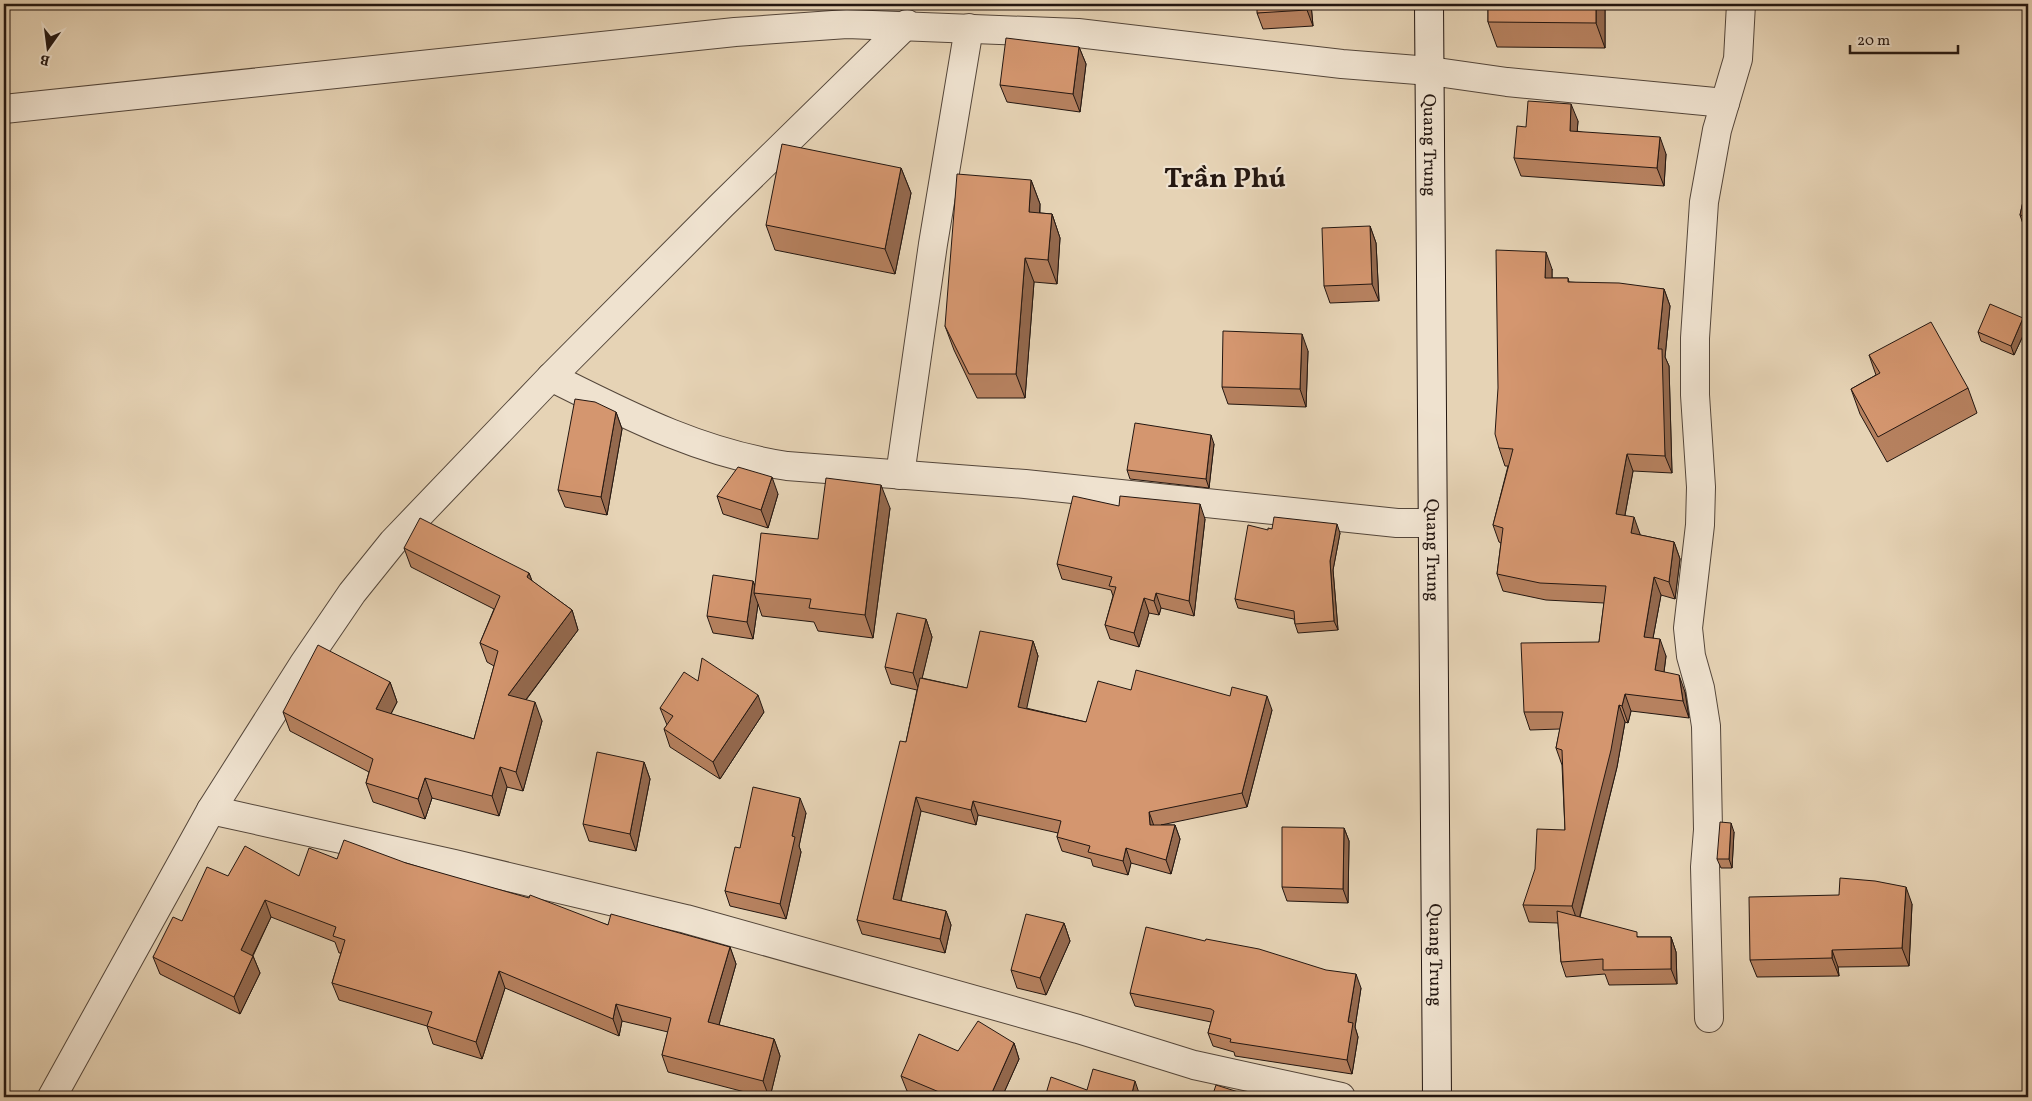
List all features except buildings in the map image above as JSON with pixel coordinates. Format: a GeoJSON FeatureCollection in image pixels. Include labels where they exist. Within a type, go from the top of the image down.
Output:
{"type":"FeatureCollection","features":[{"type":"Feature","properties":{"kind":"street","name":"Quang Trung"},"geometry":{"type":"LineString","coordinates":[[1429,4],[1431,523],[1437,1097]]}},
{"type":"Feature","properties":{"kind":"street"},"geometry":{"type":"LineString","coordinates":[[1709,1018],[1705,866],[1708,830],[1706,726],[1700,688],[1691,656],[1688,628],[1701,515],[1702,487],[1695,395],[1695,338],[1700,248],[1709,165],[1738,59],[1742,4]]}},
{"type":"Feature","properties":{"kind":"street"},"geometry":{"type":"LineString","coordinates":[[4,109],[735,32],[847,24],[907,24],[1078,33],[1342,64],[1430,70],[1507,82],[1725,103]]}},
{"type":"Feature","properties":{"kind":"street"},"geometry":{"type":"LineString","coordinates":[[52,1097],[211,810],[303,665],[352,593],[393,542],[551,377],[907,24]]}},
{"type":"Feature","properties":{"kind":"street"},"geometry":{"type":"LineString","coordinates":[[900,475],[933,244],[969,28]]}},
{"type":"Feature","properties":{"kind":"street"},"geometry":{"type":"LineString","coordinates":[[551,377],[641,422],[729,455],[787,466],[1025,484],[1398,523],[1431,523]]}},
{"type":"Feature","properties":{"kind":"street"},"geometry":{"type":"LineString","coordinates":[[211,810],[454,864],[686,919],[1078,1028],[1194,1065],[1341,1097]]}},
{"type":"Feature","properties":{"kind":"district","name":"Trần Phú"},"geometry":{"type":"Point","coordinates":[1225,177]}}]}
